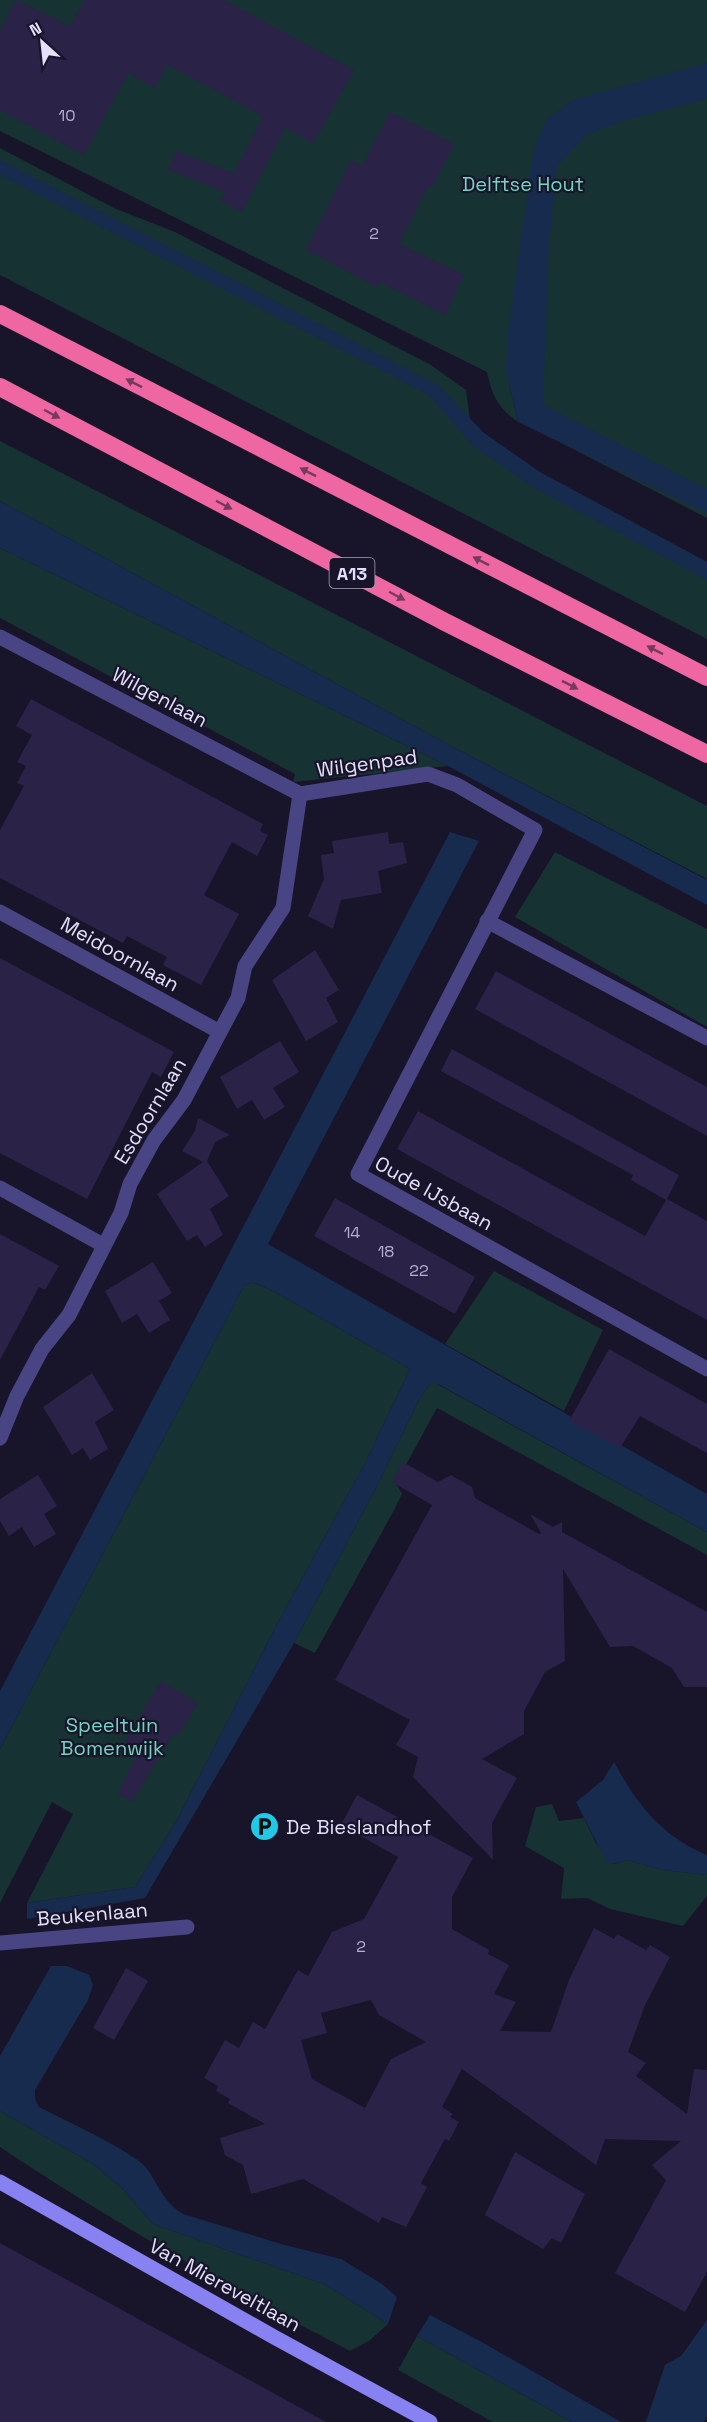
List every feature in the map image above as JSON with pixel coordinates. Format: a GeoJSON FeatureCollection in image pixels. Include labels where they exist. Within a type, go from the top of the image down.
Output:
{"type":"FeatureCollection","features":[{"type":"Feature","properties":{"kind":"highway"},"geometry":{"type":"LineString","coordinates":[[0,314],[707,677]]}},
{"type":"Feature","properties":{"kind":"highway","name":"A13"},"geometry":{"type":"LineString","coordinates":[[0,387],[445,622],[707,754]]}},
{"type":"Feature","properties":{"kind":"main road","name":"Van Miereveltlaan"},"geometry":{"type":"LineString","coordinates":[[0,2182],[274,2337],[430,2422]]}},
{"type":"Feature","properties":{"kind":"street","name":"Wilgenlaan"},"geometry":{"type":"LineString","coordinates":[[0,637],[300,794]]}},
{"type":"Feature","properties":{"kind":"street","name":"Wilgenpad"},"geometry":{"type":"LineString","coordinates":[[300,794],[428,774],[457,784],[535,830]]}},
{"type":"Feature","properties":{"kind":"street","name":"Esdoornlaan"},"geometry":{"type":"LineString","coordinates":[[0,1438],[17,1396],[42,1349],[69,1315],[121,1213],[130,1184],[154,1140],[184,1100],[220,1032],[237,998],[245,966],[282,908],[300,794]]}},
{"type":"Feature","properties":{"kind":"street","name":"Oude IJsbaan"},"geometry":{"type":"LineString","coordinates":[[535,830],[358,1174],[707,1368]]}},
{"type":"Feature","properties":{"kind":"street","name":"Meidoornlaan"},"geometry":{"type":"LineString","coordinates":[[0,912],[220,1032]]}},
{"type":"Feature","properties":{"kind":"street"},"geometry":{"type":"LineString","coordinates":[[487,921],[707,1038]]}},
{"type":"Feature","properties":{"kind":"street"},"geometry":{"type":"LineString","coordinates":[[0,1188],[103,1245]]}},
{"type":"Feature","properties":{"kind":"street","name":"Beukenlaan"},"geometry":{"type":"LineString","coordinates":[[0,1943],[187,1927]]}},
{"type":"Feature","properties":{"kind":"green space","name":"Delftse Hout"},"geometry":{"type":"Polygon","coordinates":[[[0,0],[707,0],[707,518],[542,433],[509,383],[518,422],[505,412],[497,401],[487,372],[0,131],[0,0]]]}},
{"type":"Feature","properties":{"kind":"green space"},"geometry":{"type":"Polygon","coordinates":[[[0,148],[114,208],[175,232],[431,365],[466,390],[470,420],[491,451],[707,562],[707,639],[0,275],[0,148]]]}},
{"type":"Feature","properties":{"kind":"green space"},"geometry":{"type":"Polygon","coordinates":[[[0,441],[707,806],[707,879],[451,746],[0,501],[0,441]]]}},
{"type":"Feature","properties":{"kind":"green space"},"geometry":{"type":"Polygon","coordinates":[[[0,548],[448,766],[293,782],[295,774],[0,618],[0,548]]]}},
{"type":"Feature","properties":{"kind":"green space"},"geometry":{"type":"Polygon","coordinates":[[[555,852],[707,929],[707,1027],[515,917],[555,852]]]}},
{"type":"Feature","properties":{"kind":"green space"},"geometry":{"type":"Polygon","coordinates":[[[494,1271],[603,1330],[564,1411],[445,1344],[494,1271]]]}},
{"type":"Feature","properties":{"kind":"green space","name":"Speeltuin Bomenwijk"},"geometry":{"type":"Polygon","coordinates":[[[252,1282],[275,1292],[410,1369],[365,1463],[274,1630],[177,1820],[135,1887],[27,1903],[73,1814],[52,1802],[0,1903],[0,1749],[244,1286],[252,1282]]]}},
{"type":"Feature","properties":{"kind":"green space"},"geometry":{"type":"Polygon","coordinates":[[[430,1384],[437,1384],[707,1532],[707,1555],[437,1408],[396,1483],[402,1494],[315,1653],[294,1643],[377,1486],[420,1398],[430,1384]]]}},
{"type":"Feature","properties":{"kind":"green space"},"geometry":{"type":"Polygon","coordinates":[[[552,1804],[559,1821],[584,1818],[596,1843],[614,1864],[627,1860],[663,1870],[707,1875],[707,1896],[683,1926],[610,1909],[587,1898],[561,1899],[564,1868],[525,1846],[536,1807],[552,1804]]]}},
{"type":"Feature","properties":{"kind":"green space"},"geometry":{"type":"Polygon","coordinates":[[[0,2111],[93,2164],[121,2187],[153,2224],[324,2284],[388,2324],[369,2341],[350,2351],[260,2304],[128,2228],[0,2147],[0,2111]]]}},
{"type":"Feature","properties":{"kind":"green space"},"geometry":{"type":"Polygon","coordinates":[[[417,2336],[572,2422],[493,2422],[398,2370],[417,2336]]]}},
{"type":"Feature","properties":{"kind":"water"},"geometry":{"type":"Polygon","coordinates":[[[707,63],[707,99],[625,120],[586,135],[557,166],[549,242],[543,405],[707,489],[707,513],[518,422],[506,371],[508,334],[531,167],[535,147],[547,119],[573,100],[707,63]]]}},
{"type":"Feature","properties":{"kind":"water"},"geometry":{"type":"Polygon","coordinates":[[[0,160],[438,385],[484,433],[540,472],[707,562],[707,580],[534,488],[472,445],[429,395],[0,175],[0,160]]]}},
{"type":"Feature","properties":{"kind":"water"},"geometry":{"type":"Polygon","coordinates":[[[0,501],[451,746],[707,880],[707,905],[448,766],[0,548],[0,501]]]}},
{"type":"Feature","properties":{"kind":"water"},"geometry":{"type":"Polygon","coordinates":[[[450,832],[479,841],[268,1244],[707,1494],[707,1532],[438,1384],[430,1384],[420,1398],[377,1486],[294,1643],[145,1898],[27,1919],[27,1903],[135,1887],[177,1820],[274,1630],[365,1463],[410,1369],[275,1292],[252,1282],[244,1286],[0,1749],[0,1691],[450,832]]]}},
{"type":"Feature","properties":{"kind":"water"},"geometry":{"type":"Polygon","coordinates":[[[614,1762],[641,1805],[663,1828],[707,1855],[707,1875],[663,1870],[627,1860],[613,1864],[607,1863],[576,1802],[603,1780],[614,1762]]]}},
{"type":"Feature","properties":{"kind":"water"},"geometry":{"type":"Polygon","coordinates":[[[51,1966],[67,1966],[89,1975],[93,1985],[88,2000],[35,2090],[35,2099],[39,2107],[103,2139],[139,2161],[145,2166],[168,2201],[183,2214],[281,2244],[341,2259],[382,2284],[397,2297],[388,2324],[324,2284],[153,2224],[121,2187],[93,2164],[0,2111],[0,2056],[51,1966]]]}},
{"type":"Feature","properties":{"kind":"water"},"geometry":{"type":"Polygon","coordinates":[[[430,2315],[621,2422],[572,2422],[417,2336],[430,2315]]]}},
{"type":"Feature","properties":{"kind":"water"},"geometry":{"type":"Polygon","coordinates":[[[707,2320],[707,2416],[704,2422],[646,2422],[665,2365],[681,2356],[707,2320]]]}},
{"type":"Feature","properties":{"kind":"building"},"geometry":{"type":"Polygon","coordinates":[[[16,0],[70,26],[85,0],[224,0],[354,70],[313,143],[285,128],[242,212],[220,200],[225,192],[168,170],[176,151],[234,173],[263,116],[167,65],[155,88],[128,73],[84,155],[0,110],[0,31],[16,0]]]}},
{"type":"Feature","properties":{"kind":"building"},"geometry":{"type":"Polygon","coordinates":[[[390,112],[454,144],[432,188],[428,186],[399,244],[464,275],[445,315],[380,282],[377,287],[306,250],[351,160],[362,166],[390,112]]]}},
{"type":"Feature","properties":{"kind":"building"},"geometry":{"type":"Polygon","coordinates":[[[31,699],[263,824],[260,831],[268,835],[257,856],[232,842],[204,895],[239,914],[201,985],[163,965],[167,957],[127,936],[123,943],[0,878],[0,830],[24,786],[17,783],[26,766],[17,762],[32,735],[16,726],[31,699]]]}},
{"type":"Feature","properties":{"kind":"building"},"geometry":{"type":"Polygon","coordinates":[[[388,832],[389,844],[403,842],[407,863],[378,871],[382,893],[341,900],[333,929],[308,916],[324,879],[321,855],[334,853],[332,841],[388,832]]]}},
{"type":"Feature","properties":{"kind":"building"},"geometry":{"type":"Polygon","coordinates":[[[315,950],[339,990],[326,998],[338,1022],[306,1041],[272,980],[315,950]]]}},
{"type":"Feature","properties":{"kind":"building"},"geometry":{"type":"Polygon","coordinates":[[[0,958],[174,1052],[161,1077],[152,1072],[87,1199],[0,1153],[0,958]]]}},
{"type":"Feature","properties":{"kind":"building"},"geometry":{"type":"Polygon","coordinates":[[[496,971],[707,1087],[707,1136],[475,1009],[496,971]]]}},
{"type":"Feature","properties":{"kind":"building"},"geometry":{"type":"Polygon","coordinates":[[[280,1041],[299,1072],[273,1088],[285,1107],[264,1120],[252,1100],[237,1109],[220,1077],[280,1041]]]}},
{"type":"Feature","properties":{"kind":"building"},"geometry":{"type":"Polygon","coordinates":[[[452,1049],[679,1175],[667,1199],[707,1221],[707,1320],[397,1149],[418,1111],[645,1236],[666,1200],[631,1180],[633,1175],[441,1071],[452,1049]]]}},
{"type":"Feature","properties":{"kind":"building"},"geometry":{"type":"Polygon","coordinates":[[[198,1118],[230,1135],[215,1142],[207,1161],[229,1196],[210,1209],[223,1235],[205,1247],[197,1235],[187,1241],[157,1194],[203,1162],[182,1151],[195,1131],[198,1118]]]}},
{"type":"Feature","properties":{"kind":"building"},"geometry":{"type":"Polygon","coordinates":[[[335,1198],[475,1277],[455,1314],[314,1236],[335,1198]]]}},
{"type":"Feature","properties":{"kind":"building"},"geometry":{"type":"Polygon","coordinates":[[[0,1234],[59,1266],[45,1290],[39,1287],[0,1360],[0,1234]]]}},
{"type":"Feature","properties":{"kind":"building"},"geometry":{"type":"Polygon","coordinates":[[[153,1262],[172,1293],[159,1301],[170,1320],[149,1333],[137,1314],[122,1323],[105,1291],[153,1262]]]}},
{"type":"Feature","properties":{"kind":"building"},"geometry":{"type":"Polygon","coordinates":[[[609,1349],[707,1404],[707,1453],[640,1416],[620,1448],[569,1421],[609,1349]]]}},
{"type":"Feature","properties":{"kind":"building"},"geometry":{"type":"Polygon","coordinates":[[[92,1373],[114,1410],[95,1422],[108,1449],[90,1460],[83,1448],[72,1455],[43,1407],[92,1373]]]}},
{"type":"Feature","properties":{"kind":"building"},"geometry":{"type":"Polygon","coordinates":[[[403,1462],[438,1482],[451,1475],[472,1487],[475,1498],[539,1534],[541,1533],[530,1514],[553,1527],[562,1522],[562,1532],[707,1612],[707,1687],[684,1687],[672,1668],[633,1646],[610,1647],[563,1569],[565,1661],[545,1672],[524,1711],[524,1734],[482,1759],[517,1778],[492,1823],[493,1860],[413,1777],[418,1757],[396,1745],[410,1720],[335,1680],[432,1505],[392,1482],[403,1462]]]}},
{"type":"Feature","properties":{"kind":"building"},"geometry":{"type":"Polygon","coordinates":[[[38,1475],[57,1506],[44,1514],[56,1534],[34,1547],[22,1527],[9,1536],[0,1521],[0,1499],[38,1475]]]}},
{"type":"Feature","properties":{"kind":"building"},"geometry":{"type":"Polygon","coordinates":[[[161,1681],[198,1703],[178,1736],[174,1733],[132,1802],[118,1794],[136,1756],[121,1748],[161,1681]]]}},
{"type":"Feature","properties":{"kind":"building"},"geometry":{"type":"Polygon","coordinates":[[[357,1795],[473,1858],[452,1897],[452,1929],[489,1950],[488,1954],[509,1965],[494,1994],[516,2002],[500,2031],[551,2032],[569,1980],[594,1928],[614,1939],[617,1934],[646,1950],[650,1945],[670,1957],[645,2005],[628,2052],[646,2063],[636,2076],[687,2114],[694,2069],[707,2070],[707,2272],[685,2312],[615,2273],[666,2180],[652,2165],[681,2141],[605,2139],[596,2165],[462,2069],[442,2107],[453,2114],[450,2117],[459,2122],[449,2141],[445,2139],[421,2183],[427,2187],[406,2227],[382,2217],[379,2223],[303,2179],[251,2194],[243,2165],[225,2155],[220,2138],[265,2124],[228,2103],[230,2099],[216,2091],[218,2086],[204,2078],[225,2040],[239,2048],[253,2022],[265,2029],[298,1970],[308,1976],[332,1932],[364,1919],[398,1857],[341,1825],[357,1795]],[[371,2000],[321,2013],[327,2033],[301,2040],[312,2079],[365,2108],[391,2059],[426,2042],[379,2015],[371,2000]]]}},
{"type":"Feature","properties":{"kind":"building"},"geometry":{"type":"Polygon","coordinates":[[[126,1968],[148,1981],[114,2040],[93,2028],[126,1968]]]}},
{"type":"Feature","properties":{"kind":"building"},"geometry":{"type":"Polygon","coordinates":[[[515,2152],[585,2194],[561,2243],[552,2238],[543,2249],[485,2215],[515,2152]]]}},
{"type":"Feature","properties":{"kind":"building"},"geometry":{"type":"Polygon","coordinates":[[[0,2243],[255,2383],[326,2422],[0,2422],[0,2243]]]}},
{"type":"Feature","properties":{"kind":"place","name":"De Bieslandhof"},"geometry":{"type":"Point","coordinates":[265,1827]}}]}
